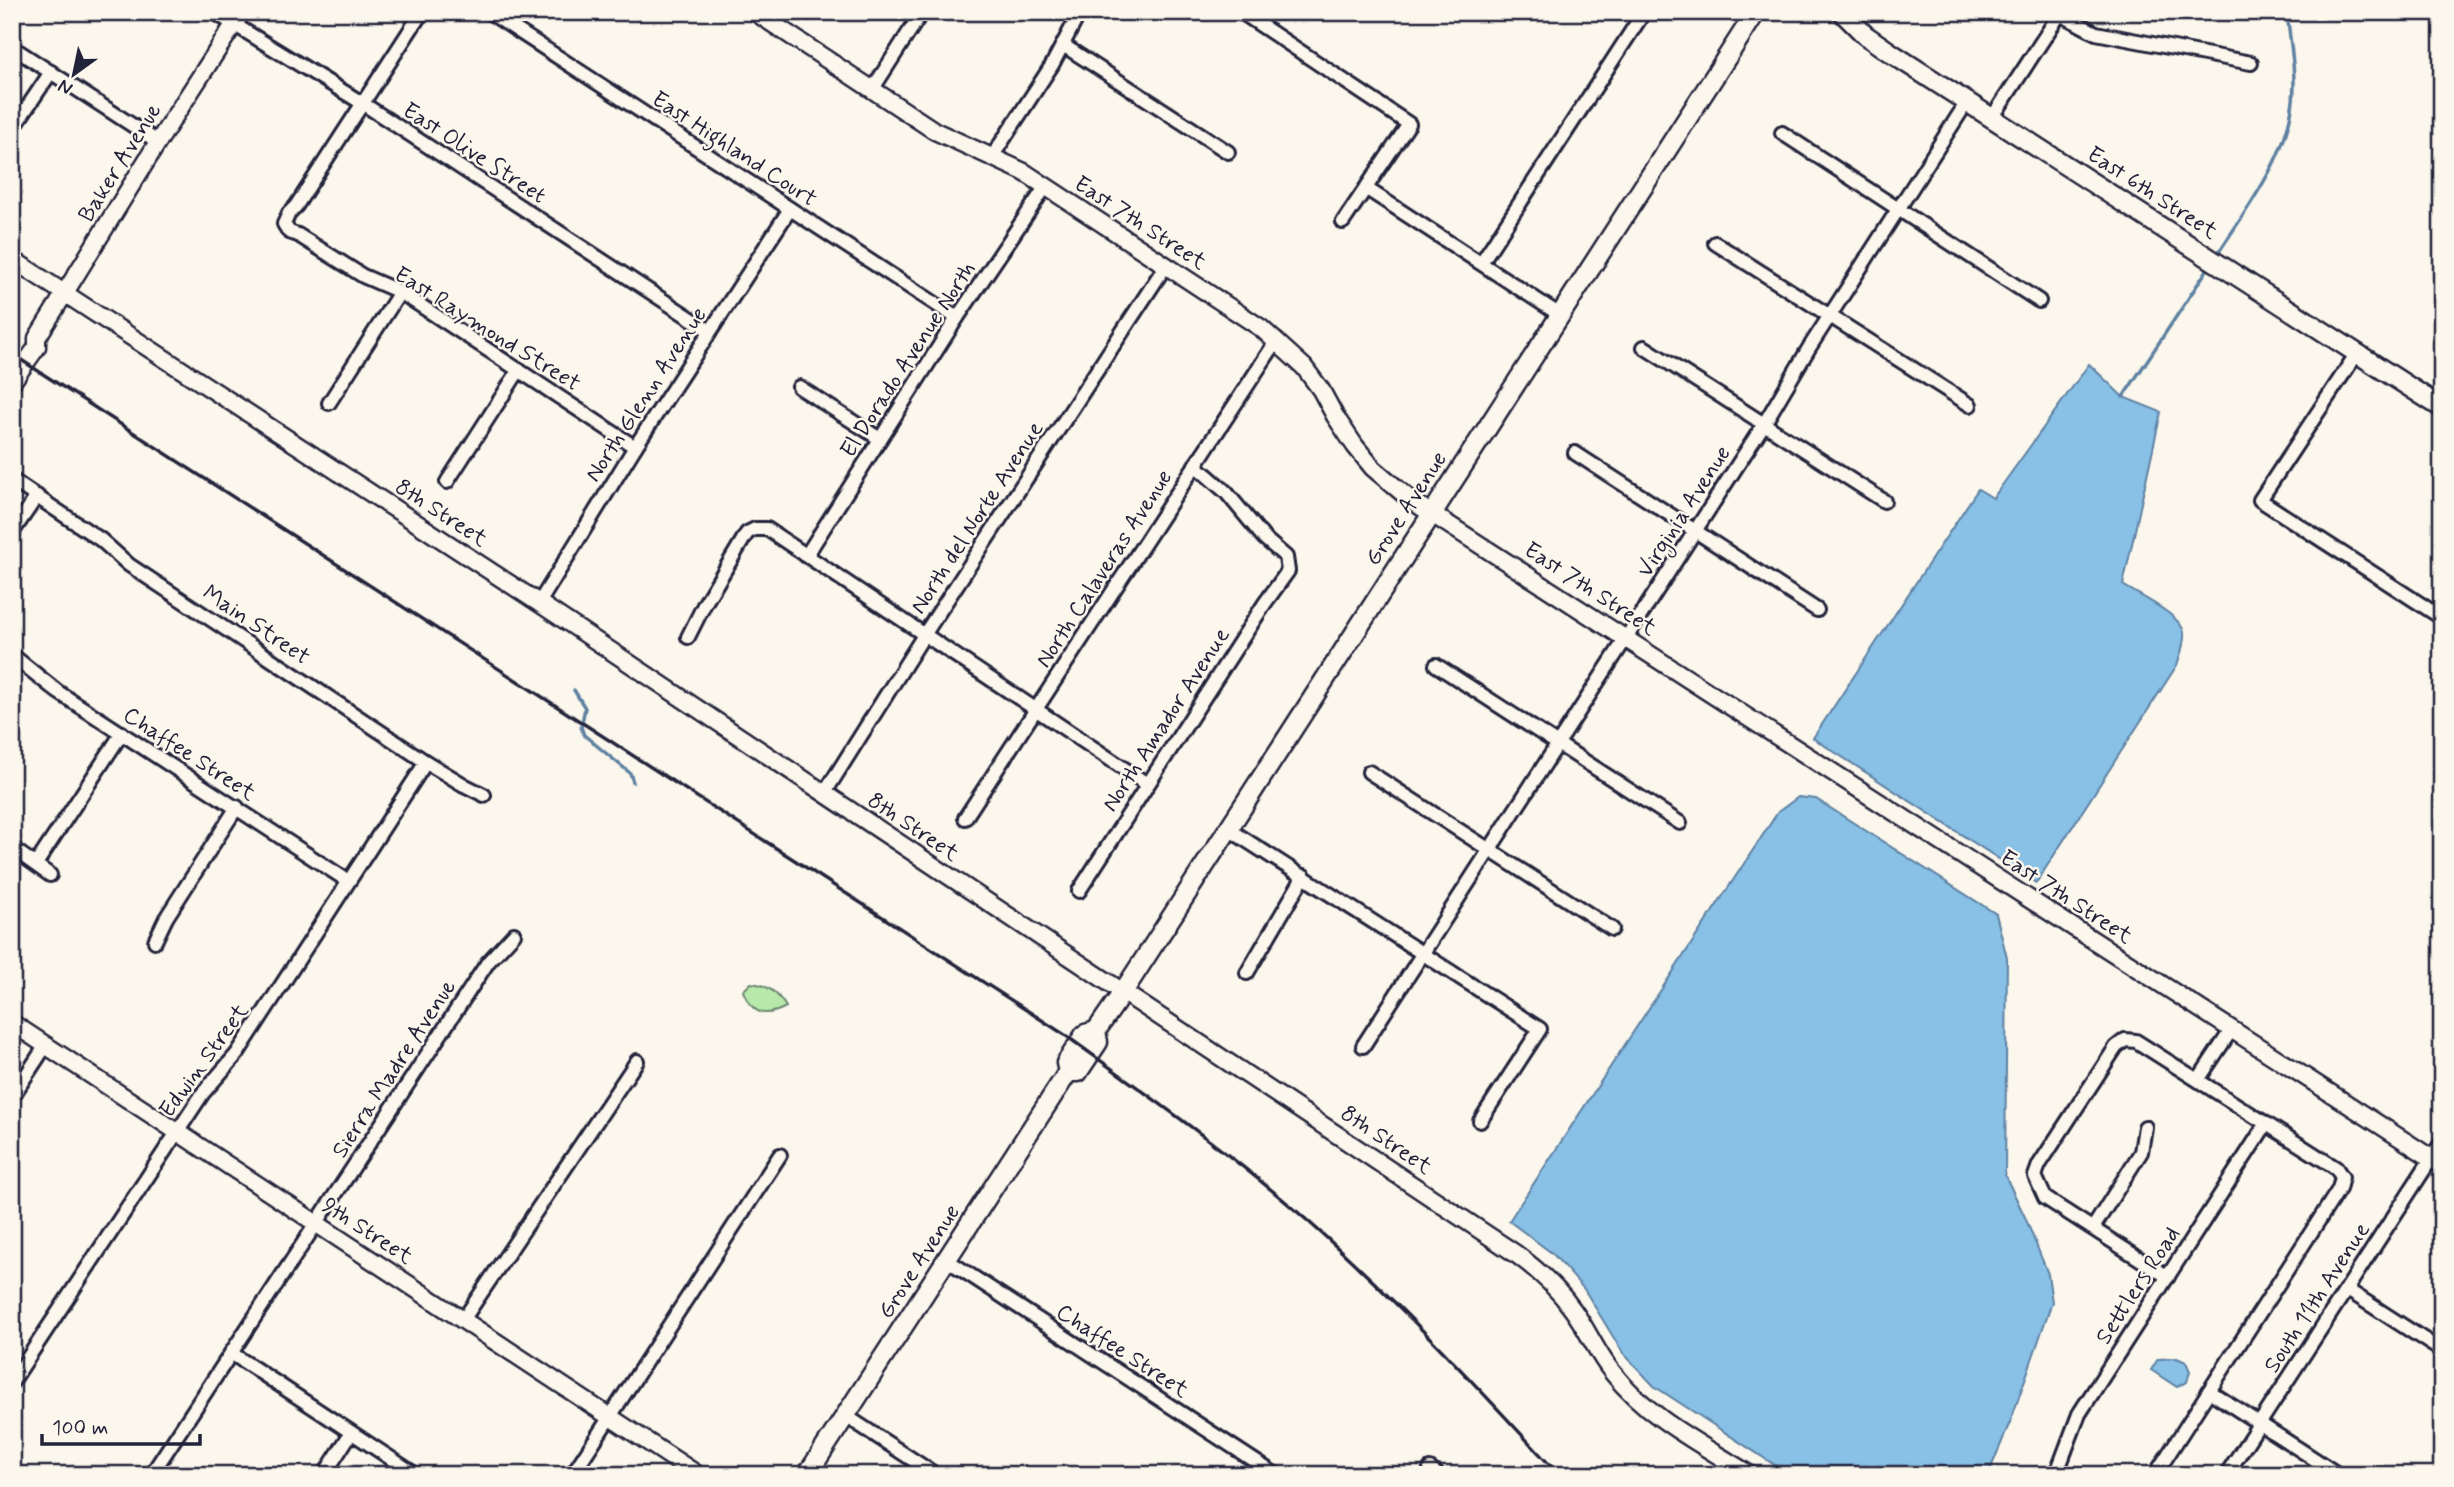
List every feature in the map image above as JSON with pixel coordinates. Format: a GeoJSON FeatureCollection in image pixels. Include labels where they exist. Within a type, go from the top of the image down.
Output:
{"type":"FeatureCollection","features":[{"type":"Feature","properties":{"kind":"main road","name":"Grove Avenue"},"geometry":{"type":"LineString","coordinates":[[807,1475],[1069,1072],[1078,1072],[1098,1042],[1096,1031],[1756,12]]}},
{"type":"Feature","properties":{"kind":"main road","name":"East 6th Street"},"geometry":{"type":"LineString","coordinates":[[1842,12],[1878,44],[2442,408]]}},
{"type":"Feature","properties":{"kind":"street","name":"East Olive Street"},"geometry":{"type":"LineString","coordinates":[[214,12],[238,19],[710,331]]}},
{"type":"Feature","properties":{"kind":"street"},"geometry":{"type":"LineString","coordinates":[[362,103],[422,12]]}},
{"type":"Feature","properties":{"kind":"street","name":"East Highland Court"},"geometry":{"type":"LineString","coordinates":[[489,12],[957,318]]}},
{"type":"Feature","properties":{"kind":"street","name":"East 7th Street"},"geometry":{"type":"LineString","coordinates":[[755,12],[935,131],[1024,172],[1277,340],[1304,367],[1348,436],[1373,468],[1398,491],[2437,1161]]}},
{"type":"Feature","properties":{"kind":"street"},"geometry":{"type":"LineString","coordinates":[[872,90],[922,12]]}},
{"type":"Feature","properties":{"kind":"street"},"geometry":{"type":"LineString","coordinates":[[992,157],[1063,45],[1080,12]]}},
{"type":"Feature","properties":{"kind":"street"},"geometry":{"type":"LineString","coordinates":[[1241,12],[1409,124],[1343,222]]}},
{"type":"Feature","properties":{"kind":"street"},"geometry":{"type":"LineString","coordinates":[[1481,263],[1644,12]]}},
{"type":"Feature","properties":{"kind":"street"},"geometry":{"type":"LineString","coordinates":[[1992,118],[2061,13],[2096,33],[2251,63]]}},
{"type":"Feature","properties":{"kind":"street","name":"Baker Avenue"},"geometry":{"type":"LineString","coordinates":[[12,382],[37,347],[37,338],[158,142],[238,19]]}},
{"type":"Feature","properties":{"kind":"street"},"geometry":{"type":"LineString","coordinates":[[1063,45],[1228,152]]}},
{"type":"Feature","properties":{"kind":"street"},"geometry":{"type":"LineString","coordinates":[[12,47],[158,142]]}},
{"type":"Feature","properties":{"kind":"street"},"geometry":{"type":"LineString","coordinates":[[12,130],[51,72]]}},
{"type":"Feature","properties":{"kind":"street","name":"Virginia Avenue"},"geometry":{"type":"LineString","coordinates":[[1363,1046],[1764,424],[1967,102]]}},
{"type":"Feature","properties":{"kind":"street","name":"East Raymond Street"},"geometry":{"type":"LineString","coordinates":[[362,103],[289,213],[284,225],[289,232],[363,276],[400,292],[635,447]]}},
{"type":"Feature","properties":{"kind":"street"},"geometry":{"type":"LineString","coordinates":[[1782,133],[2039,301]]}},
{"type":"Feature","properties":{"kind":"street","name":"El Dorado Avenue North"},"geometry":{"type":"LineString","coordinates":[[806,556],[957,318],[1045,186]]}},
{"type":"Feature","properties":{"kind":"street"},"geometry":{"type":"LineString","coordinates":[[1367,189],[1560,315]]}},
{"type":"Feature","properties":{"kind":"street","name":"North Glenn Avenue"},"geometry":{"type":"LineString","coordinates":[[539,603],[635,447],[789,209]]}},
{"type":"Feature","properties":{"kind":"street"},"geometry":{"type":"LineString","coordinates":[[1715,243],[1970,405]]}},
{"type":"Feature","properties":{"kind":"street","name":"8th Street"},"geometry":{"type":"LineString","coordinates":[[12,259],[539,603],[1374,1157],[1535,1268],[1556,1287],[1574,1310],[1612,1373],[1629,1391],[1667,1421],[1750,1475]]}},
{"type":"Feature","properties":{"kind":"street","name":"North del Norte Avenue"},"geometry":{"type":"LineString","coordinates":[[824,793],[1166,265]]}},
{"type":"Feature","properties":{"kind":"street"},"geometry":{"type":"LineString","coordinates":[[329,403],[400,292]]}},
{"type":"Feature","properties":{"kind":"street","name":"Baker Avenue"},"geometry":{"type":"LineString","coordinates":[[12,366],[29,341],[37,338]]}},
{"type":"Feature","properties":{"kind":"street","name":"North Calaveras Avenue"},"geometry":{"type":"LineString","coordinates":[[965,818],[1277,340]]}},
{"type":"Feature","properties":{"kind":"street"},"geometry":{"type":"LineString","coordinates":[[1644,347],[1884,501]]}},
{"type":"Feature","properties":{"kind":"street"},"geometry":{"type":"LineString","coordinates":[[2357,354],[2260,500],[2442,618]]}},
{"type":"Feature","properties":{"kind":"street"},"geometry":{"type":"LineString","coordinates":[[447,482],[519,370]]}},
{"type":"Feature","properties":{"kind":"street"},"geometry":{"type":"LineString","coordinates":[[799,387],[880,439]]}},
{"type":"Feature","properties":{"kind":"street"},"geometry":{"type":"LineString","coordinates":[[1574,453],[1817,610]]}},
{"type":"Feature","properties":{"kind":"street","name":"North Amador Avenue"},"geometry":{"type":"LineString","coordinates":[[1079,891],[1288,571],[1286,557],[1264,538],[1226,492],[1195,465]]}},
{"type":"Feature","properties":{"kind":"street","name":"Main Street"},"geometry":{"type":"LineString","coordinates":[[12,480],[101,540],[129,565],[426,762],[484,794]]}},
{"type":"Feature","properties":{"kind":"street"},"geometry":{"type":"LineString","coordinates":[[12,533],[37,496]]}},
{"type":"Feature","properties":{"kind":"street"},"geometry":{"type":"LineString","coordinates":[[688,638],[705,603],[747,533],[767,528],[1147,784]]}},
{"type":"Feature","properties":{"kind":"street","name":"Chaffee Street"},"geometry":{"type":"LineString","coordinates":[[12,655],[58,692],[348,881]]}},
{"type":"Feature","properties":{"kind":"street"},"geometry":{"type":"LineString","coordinates":[[1436,665],[1680,823]]}},
{"type":"Feature","properties":{"kind":"street"},"geometry":{"type":"LineString","coordinates":[[36,864],[121,733]]}},
{"type":"Feature","properties":{"kind":"street","name":"Edwin Street"},"geometry":{"type":"LineString","coordinates":[[12,1382],[203,1093],[237,1054],[426,762]]}},
{"type":"Feature","properties":{"kind":"street"},"geometry":{"type":"LineString","coordinates":[[1368,772],[1612,929]]}},
{"type":"Feature","properties":{"kind":"street"},"geometry":{"type":"LineString","coordinates":[[155,941],[166,918],[237,807]]}},
{"type":"Feature","properties":{"kind":"street"},"geometry":{"type":"LineString","coordinates":[[1227,828],[1539,1029],[1480,1121]]}},
{"type":"Feature","properties":{"kind":"street"},"geometry":{"type":"LineString","coordinates":[[12,848],[50,875]]}},
{"type":"Feature","properties":{"kind":"street"},"geometry":{"type":"LineString","coordinates":[[1247,973],[1304,876]]}},
{"type":"Feature","properties":{"kind":"street","name":"Sierra Madre Avenue"},"geometry":{"type":"LineString","coordinates":[[151,1475],[488,962],[514,934]]}},
{"type":"Feature","properties":{"kind":"street","name":"9th Street"},"geometry":{"type":"LineString","coordinates":[[12,1023],[698,1475]]}},
{"type":"Feature","properties":{"kind":"street"},"geometry":{"type":"LineString","coordinates":[[2198,1080],[2232,1029]]}},
{"type":"Feature","properties":{"kind":"street"},"geometry":{"type":"LineString","coordinates":[[2155,1475],[2339,1189],[2342,1177],[2336,1168],[2198,1080],[2136,1041],[2125,1040],[2116,1047],[2039,1165],[2035,1176],[2045,1198],[2168,1277]]}},
{"type":"Feature","properties":{"kind":"street"},"geometry":{"type":"LineString","coordinates":[[12,1097],[46,1045]]}},
{"type":"Feature","properties":{"kind":"street"},"geometry":{"type":"LineString","coordinates":[[463,1320],[637,1061]]}},
{"type":"Feature","properties":{"kind":"street","name":"Settlers Road"},"geometry":{"type":"LineString","coordinates":[[2056,1475],[2075,1420],[2266,1124]]}},
{"type":"Feature","properties":{"kind":"street"},"geometry":{"type":"LineString","coordinates":[[2093,1228],[2141,1152],[2144,1128]]}},
{"type":"Feature","properties":{"kind":"street","name":"South 11th Avenue"},"geometry":{"type":"LineString","coordinates":[[2226,1475],[2346,1289],[2437,1161],[2442,1142]]}},
{"type":"Feature","properties":{"kind":"street"},"geometry":{"type":"LineString","coordinates":[[572,1475],[780,1155]]}},
{"type":"Feature","properties":{"kind":"street","name":"Chaffee Street"},"geometry":{"type":"LineString","coordinates":[[947,1260],[1276,1475]]}},
{"type":"Feature","properties":{"kind":"street"},"geometry":{"type":"LineString","coordinates":[[2346,1289],[2442,1351]]}},
{"type":"Feature","properties":{"kind":"street"},"geometry":{"type":"LineString","coordinates":[[231,1353],[416,1475]]}},
{"type":"Feature","properties":{"kind":"street"},"geometry":{"type":"LineString","coordinates":[[2209,1391],[2339,1475]]}},
{"type":"Feature","properties":{"kind":"street"},"geometry":{"type":"LineString","coordinates":[[846,1416],[936,1475]]}},
{"type":"Feature","properties":{"kind":"street"},"geometry":{"type":"LineString","coordinates":[[324,1475],[351,1433]]}},
{"type":"Feature","properties":{"kind":"green space"},"geometry":{"type":"Polygon","coordinates":[[[751,983],[772,990],[786,1007],[771,1013],[754,1009],[743,991],[751,983]]]}},
{"type":"Feature","properties":{"kind":"water"},"geometry":{"type":"Polygon","coordinates":[[[2089,364],[2123,397],[2161,412],[2123,585],[2176,619],[2184,633],[2184,641],[2177,665],[2036,883],[1813,738],[1978,489],[1993,498],[2089,364]]]}},
{"type":"Feature","properties":{"kind":"water"},"geometry":{"type":"Polygon","coordinates":[[[1798,797],[1816,799],[1996,914],[2007,958],[2005,1175],[2048,1274],[2052,1302],[2011,1420],[1988,1475],[1790,1475],[1654,1386],[1623,1353],[1584,1289],[1553,1254],[1509,1221],[1778,812],[1798,797]]]}},
{"type":"Feature","properties":{"kind":"water"},"geometry":{"type":"Polygon","coordinates":[[[2177,1358],[2186,1362],[2190,1371],[2187,1382],[2177,1387],[2151,1370],[2158,1359],[2177,1358]]]}},
{"type":"Feature","properties":{"kind":"waterway"},"geometry":{"type":"LineString","coordinates":[[2217,255],[2269,173],[2287,129],[2294,82],[2287,12]]}},
{"type":"Feature","properties":{"kind":"waterway"},"geometry":{"type":"LineString","coordinates":[[2123,397],[2211,264]]}},
{"type":"Feature","properties":{"kind":"waterway"},"geometry":{"type":"LineString","coordinates":[[574,690],[585,708],[581,727],[584,735],[630,773],[633,782]]}},
{"type":"Feature","properties":{"kind":"railway"},"geometry":{"type":"LineString","coordinates":[[12,354],[1065,1035],[1189,1126],[1309,1222],[1437,1345],[1559,1475]]}}]}
